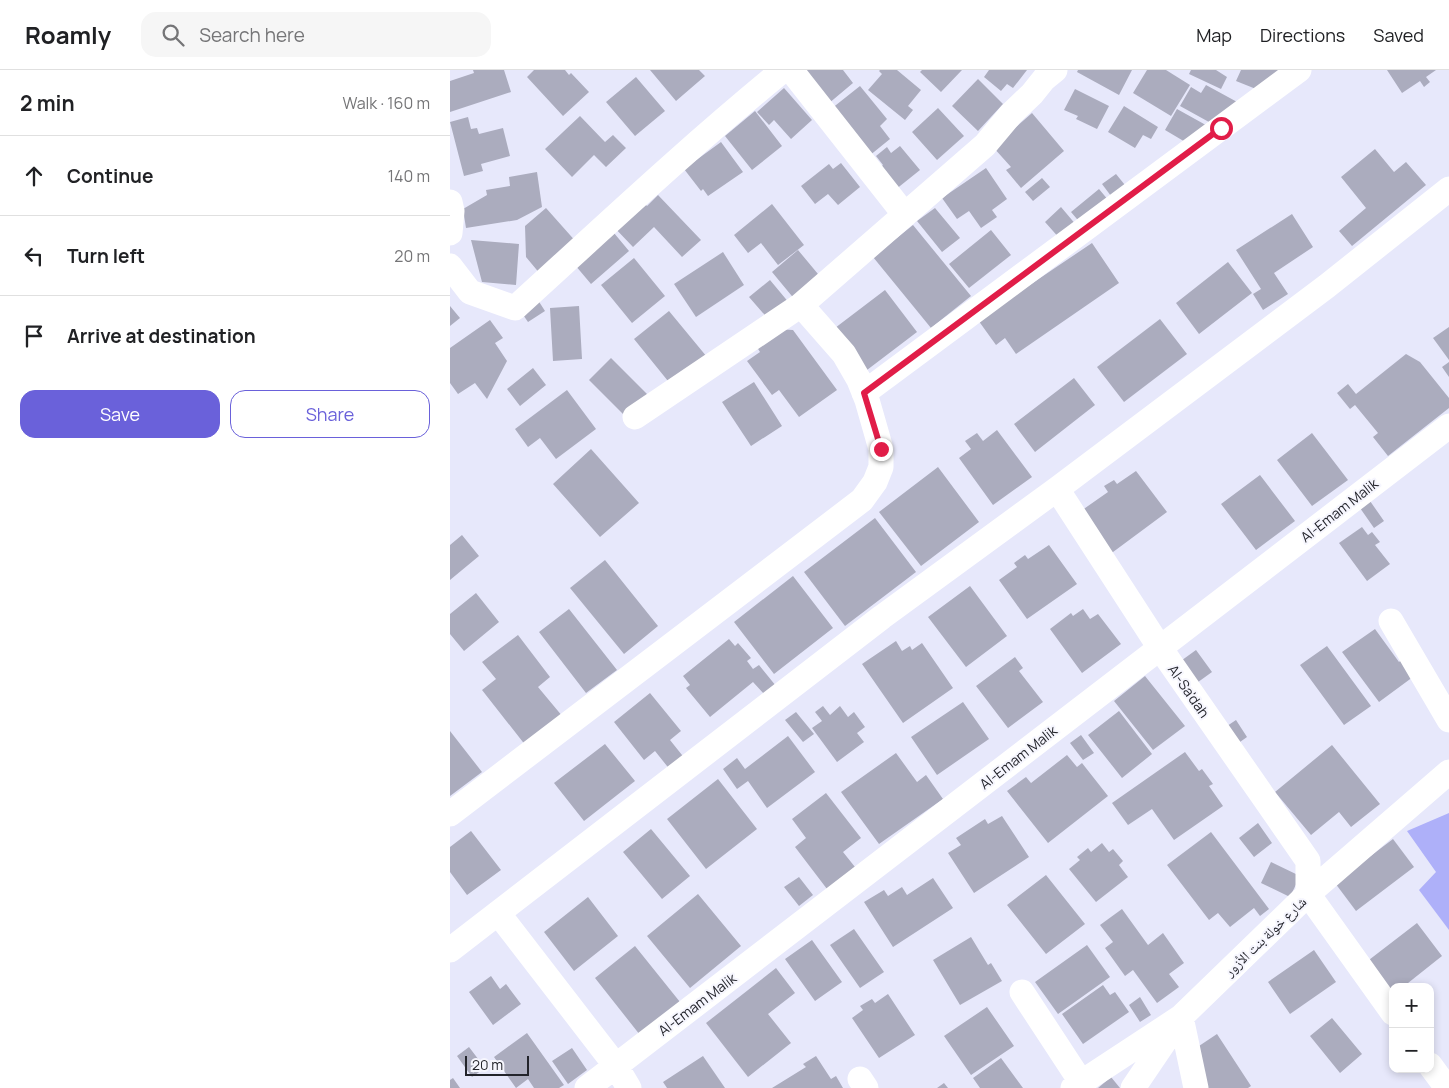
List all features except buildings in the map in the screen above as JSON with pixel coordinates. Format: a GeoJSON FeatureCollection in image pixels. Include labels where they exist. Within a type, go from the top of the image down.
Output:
{"type":"FeatureCollection","features":[{"type":"Feature","properties":{"kind":"street"},"geometry":{"type":"LineString","coordinates":[[450,266],[470,292],[515,308],[648,185],[730,113],[783,70]]}},
{"type":"Feature","properties":{"kind":"street"},"geometry":{"type":"LineString","coordinates":[[791,70],[905,216]]}},
{"type":"Feature","properties":{"kind":"street"},"geometry":{"type":"LineString","coordinates":[[634,417],[801,305],[985,145],[1011,114],[1055,70]]}},
{"type":"Feature","properties":{"kind":"street"},"geometry":{"type":"LineString","coordinates":[[864,393],[1299,70]]}},
{"type":"Feature","properties":{"kind":"street"},"geometry":{"type":"LineString","coordinates":[[450,950],[882,617],[1057,489],[1327,286],[1449,189]]}},
{"type":"Feature","properties":{"kind":"street"},"geometry":{"type":"LineString","coordinates":[[450,202],[452,211],[450,233]]}},
{"type":"Feature","properties":{"kind":"street"},"geometry":{"type":"LineString","coordinates":[[450,814],[862,500],[875,482],[881,467],[881,449],[859,380],[844,354],[801,305]]}},
{"type":"Feature","properties":{"kind":"street","name":"Al-Emam Malik"},"geometry":{"type":"LineString","coordinates":[[587,1088],[1449,426]]}},
{"type":"Feature","properties":{"kind":"street","name":"Al-Sa'dah"},"geometry":{"type":"LineString","coordinates":[[1057,489],[1160,648],[1308,861],[1308,894]]}},
{"type":"Feature","properties":{"kind":"street"},"geometry":{"type":"LineString","coordinates":[[1391,621],[1449,720]]}},
{"type":"Feature","properties":{"kind":"street","name":"شارع خولة بنت الأزور"},"geometry":{"type":"LineString","coordinates":[[1077,1085],[1181,1017],[1308,894],[1449,772]]}},
{"type":"Feature","properties":{"kind":"street"},"geometry":{"type":"LineString","coordinates":[[1308,894],[1389,1007]]}},
{"type":"Feature","properties":{"kind":"street"},"geometry":{"type":"LineString","coordinates":[[498,913],[616,1066],[629,1088]]}},
{"type":"Feature","properties":{"kind":"street"},"geometry":{"type":"LineString","coordinates":[[1022,992],[1077,1085]]}},
{"type":"Feature","properties":{"kind":"street"},"geometry":{"type":"LineString","coordinates":[[1133,1088],[1181,1017]]}},
{"type":"Feature","properties":{"kind":"street"},"geometry":{"type":"LineString","coordinates":[[1181,1017],[1196,1088]]}},
{"type":"Feature","properties":{"kind":"street"},"geometry":{"type":"LineString","coordinates":[[1434,1070],[1447,1088]]}},
{"type":"Feature","properties":{"kind":"shaded area"},"geometry":{"type":"Polygon","coordinates":[[[1449,813],[1449,930],[1419,890],[1436,872],[1407,831],[1449,813]]]}},
{"type":"Feature","properties":{"kind":"route"},"geometry":{"type":"LineString","coordinates":[[881,449],[864,393],[1221,128]]}}]}
